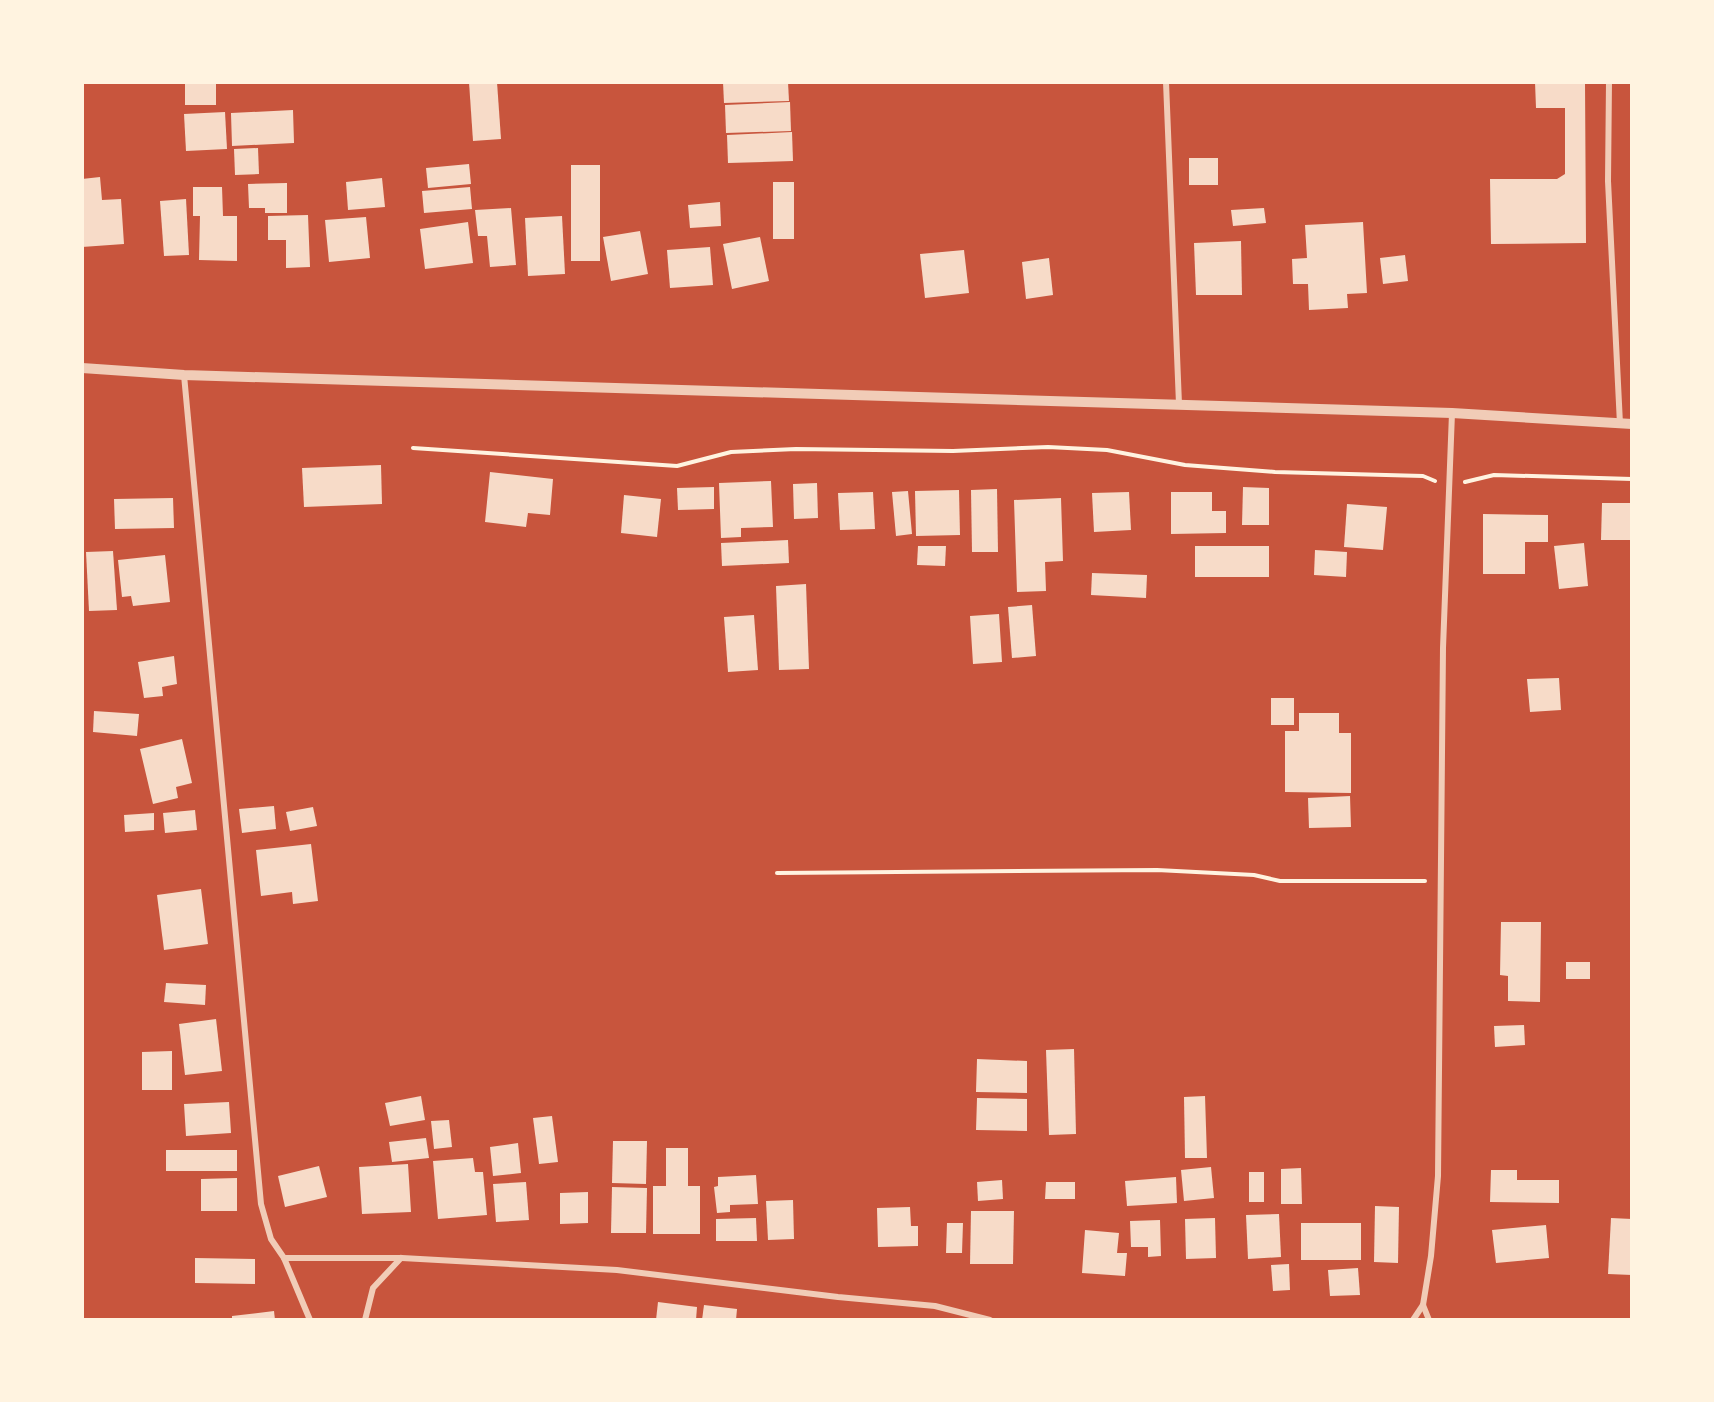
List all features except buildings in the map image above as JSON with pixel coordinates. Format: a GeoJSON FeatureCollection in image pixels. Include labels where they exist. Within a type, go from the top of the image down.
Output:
{"type":"FeatureCollection","features":[{"type":"Feature","properties":{"kind":"street"},"geometry":{"type":"LineString","coordinates":[[1166,82],[1179,404]]}},
{"type":"Feature","properties":{"kind":"street"},"geometry":{"type":"LineString","coordinates":[[1609,82],[1608,181],[1620,424]]}},
{"type":"Feature","properties":{"kind":"street"},"geometry":{"type":"LineString","coordinates":[[82,368],[184,375],[1452,413],[1632,424]]}},
{"type":"Feature","properties":{"kind":"street"},"geometry":{"type":"LineString","coordinates":[[184,375],[261,1204],[271,1239],[284,1258],[310,1320]]}},
{"type":"Feature","properties":{"kind":"street"},"geometry":{"type":"LineString","coordinates":[[1413,1320],[1423,1305],[1431,1256],[1437,1176],[1443,648],[1452,413]]}},
{"type":"Feature","properties":{"kind":"street"},"geometry":{"type":"LineString","coordinates":[[284,1258],[402,1258],[617,1270],[838,1298],[935,1306],[990,1320]]}},
{"type":"Feature","properties":{"kind":"street"},"geometry":{"type":"LineString","coordinates":[[365,1320],[373,1288],[402,1258]]}},
{"type":"Feature","properties":{"kind":"street"},"geometry":{"type":"LineString","coordinates":[[1423,1305],[1429,1320]]}},
{"type":"Feature","properties":{"kind":"path"},"geometry":{"type":"LineString","coordinates":[[413,448],[677,466],[741,452],[796,449],[953,451],[1048,447],[1107,450],[1185,465],[1275,472],[1423,476],[1449,486],[1494,475],[1632,479]]}},
{"type":"Feature","properties":{"kind":"path"},"geometry":{"type":"LineString","coordinates":[[777,873],[826,875],[947,870],[1145,870],[1254,875],[1280,881],[1441,881]]}}]}
